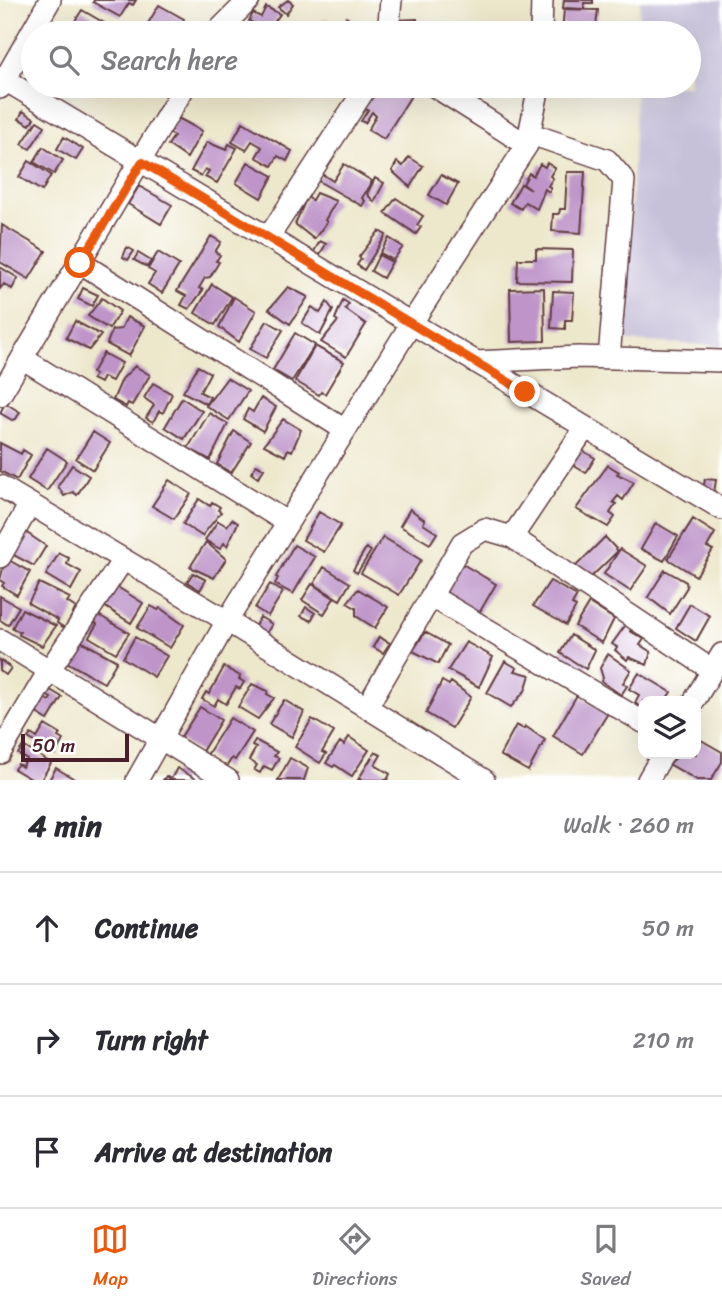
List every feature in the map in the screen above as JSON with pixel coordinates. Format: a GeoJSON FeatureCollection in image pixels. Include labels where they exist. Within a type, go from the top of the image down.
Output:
{"type":"FeatureCollection","features":[{"type":"Feature","properties":{"kind":"street"},"geometry":{"type":"LineString","coordinates":[[37,21],[50,0]]}},
{"type":"Feature","properties":{"kind":"street"},"geometry":{"type":"LineString","coordinates":[[228,21],[249,0]]}},
{"type":"Feature","properties":{"kind":"street"},"geometry":{"type":"LineString","coordinates":[[389,21],[391,0]]}},
{"type":"Feature","properties":{"kind":"street"},"geometry":{"type":"LineString","coordinates":[[541,21],[542,0]]}},
{"type":"Feature","properties":{"kind":"street"},"geometry":{"type":"LineString","coordinates":[[21,48],[1,81],[21,92]]}},
{"type":"Feature","properties":{"kind":"street"},"geometry":{"type":"LineString","coordinates":[[31,98],[722,509]]}},
{"type":"Feature","properties":{"kind":"street"},"geometry":{"type":"LineString","coordinates":[[0,395],[178,98]]}},
{"type":"Feature","properties":{"kind":"street"},"geometry":{"type":"LineString","coordinates":[[268,238],[359,98]]}},
{"type":"Feature","properties":{"kind":"street"},"geometry":{"type":"LineString","coordinates":[[455,98],[529,140],[607,160],[624,180],[609,358]]}},
{"type":"Feature","properties":{"kind":"street"},"geometry":{"type":"LineString","coordinates":[[137,780],[288,523],[529,140],[537,98]]}},
{"type":"Feature","properties":{"kind":"street"},"geometry":{"type":"LineString","coordinates":[[80,263],[345,430]]}},
{"type":"Feature","properties":{"kind":"street"},"geometry":{"type":"LineString","coordinates":[[22,358],[288,523]]}},
{"type":"Feature","properties":{"kind":"street"},"geometry":{"type":"LineString","coordinates":[[475,362],[609,358],[722,361]]}},
{"type":"Feature","properties":{"kind":"street"},"geometry":{"type":"LineString","coordinates":[[525,392],[543,359]]}},
{"type":"Feature","properties":{"kind":"street"},"geometry":{"type":"LineString","coordinates":[[512,537],[585,428]]}},
{"type":"Feature","properties":{"kind":"street"},"geometry":{"type":"LineString","coordinates":[[0,486],[228,621],[484,780]]}},
{"type":"Feature","properties":{"kind":"street"},"geometry":{"type":"LineString","coordinates":[[0,558],[30,504]]}},
{"type":"Feature","properties":{"kind":"street"},"geometry":{"type":"LineString","coordinates":[[367,707],[461,543],[472,534],[485,529],[512,537],[717,662],[697,696]]}},
{"type":"Feature","properties":{"kind":"street"},"geometry":{"type":"LineString","coordinates":[[1,748],[123,560]]}},
{"type":"Feature","properties":{"kind":"street"},"geometry":{"type":"LineString","coordinates":[[431,596],[638,719]]}},
{"type":"Feature","properties":{"kind":"street"},"geometry":{"type":"LineString","coordinates":[[0,640],[228,780]]}},
{"type":"Feature","properties":{"kind":"street"},"geometry":{"type":"LineString","coordinates":[[648,780],[660,759]]}},
{"type":"Feature","properties":{"kind":"shaded area"},"geometry":{"type":"Polygon","coordinates":[[[640,0],[722,0],[722,346],[626,341],[636,98],[701,98],[701,21],[639,21],[640,0]]]}},
{"type":"Feature","properties":{"kind":"building"},"geometry":{"type":"Polygon","coordinates":[[[136,0],[133,5],[129,3],[120,17],[93,2],[136,0]]]}},
{"type":"Feature","properties":{"kind":"building"},"geometry":{"type":"Polygon","coordinates":[[[288,0],[293,4],[286,14],[278,7],[288,0]]]}},
{"type":"Feature","properties":{"kind":"building"},"geometry":{"type":"Polygon","coordinates":[[[564,0],[593,0],[593,3],[584,3],[584,9],[563,8],[564,0]]]}},
{"type":"Feature","properties":{"kind":"building"},"geometry":{"type":"Polygon","coordinates":[[[159,5],[184,19],[183,21],[149,21],[159,5]]]}},
{"type":"Feature","properties":{"kind":"building"},"geometry":{"type":"Polygon","coordinates":[[[266,7],[280,14],[275,21],[249,21],[253,13],[261,17],[266,7]]]}},
{"type":"Feature","properties":{"kind":"building"},"geometry":{"type":"Polygon","coordinates":[[[564,9],[598,10],[597,21],[563,21],[564,9]]]}},
{"type":"Feature","properties":{"kind":"building"},"geometry":{"type":"Polygon","coordinates":[[[82,10],[101,21],[75,21],[82,10]]]}},
{"type":"Feature","properties":{"kind":"building"},"geometry":{"type":"Polygon","coordinates":[[[417,19],[417,21],[395,21],[417,19]]]}},
{"type":"Feature","properties":{"kind":"building"},"geometry":{"type":"Polygon","coordinates":[[[368,98],[410,98],[384,139],[368,130],[376,116],[372,112],[365,123],[361,121],[368,110],[364,109],[368,98]]]}},
{"type":"Feature","properties":{"kind":"building"},"geometry":{"type":"Polygon","coordinates":[[[23,111],[34,118],[30,125],[19,119],[23,111]]]}},
{"type":"Feature","properties":{"kind":"building"},"geometry":{"type":"Polygon","coordinates":[[[178,118],[202,131],[187,158],[168,145],[174,136],[167,132],[178,118]]]}},
{"type":"Feature","properties":{"kind":"building"},"geometry":{"type":"Polygon","coordinates":[[[37,121],[45,126],[30,149],[22,144],[37,121]]]}},
{"type":"Feature","properties":{"kind":"building"},"geometry":{"type":"Polygon","coordinates":[[[243,122],[292,151],[287,161],[278,156],[272,166],[256,157],[262,147],[252,141],[246,150],[232,142],[243,122]]]}},
{"type":"Feature","properties":{"kind":"building"},"geometry":{"type":"Polygon","coordinates":[[[64,137],[83,149],[76,160],[57,149],[64,137]]]}},
{"type":"Feature","properties":{"kind":"building"},"geometry":{"type":"Polygon","coordinates":[[[207,142],[226,150],[229,144],[237,148],[217,183],[205,177],[209,171],[205,169],[201,176],[191,171],[207,142]]]}},
{"type":"Feature","properties":{"kind":"building"},"geometry":{"type":"Polygon","coordinates":[[[43,147],[63,160],[54,174],[34,162],[43,147]]]}},
{"type":"Feature","properties":{"kind":"building"},"geometry":{"type":"Polygon","coordinates":[[[409,157],[423,166],[410,187],[392,171],[397,162],[403,166],[409,157]]]}},
{"type":"Feature","properties":{"kind":"building"},"geometry":{"type":"Polygon","coordinates":[[[29,161],[51,175],[42,191],[19,177],[29,161]]]}},
{"type":"Feature","properties":{"kind":"building"},"geometry":{"type":"Polygon","coordinates":[[[248,162],[273,176],[261,198],[236,183],[248,162]]]}},
{"type":"Feature","properties":{"kind":"building"},"geometry":{"type":"Polygon","coordinates":[[[547,163],[555,168],[548,186],[551,188],[549,192],[545,189],[537,209],[525,202],[521,209],[510,203],[521,184],[531,190],[523,184],[529,173],[533,176],[540,164],[545,167],[547,163]]]}},
{"type":"Feature","properties":{"kind":"building"},"geometry":{"type":"Polygon","coordinates":[[[344,164],[372,181],[362,198],[365,201],[362,206],[318,181],[322,174],[333,181],[344,164]]]}},
{"type":"Feature","properties":{"kind":"building"},"geometry":{"type":"Polygon","coordinates":[[[567,172],[585,172],[581,233],[552,231],[553,214],[559,214],[560,209],[565,209],[567,172]]]}},
{"type":"Feature","properties":{"kind":"building"},"geometry":{"type":"Polygon","coordinates":[[[441,175],[458,184],[446,205],[429,195],[441,175]]]}},
{"type":"Feature","properties":{"kind":"building"},"geometry":{"type":"Polygon","coordinates":[[[375,178],[384,183],[374,202],[367,194],[375,178]]]}},
{"type":"Feature","properties":{"kind":"building"},"geometry":{"type":"Polygon","coordinates":[[[139,186],[172,205],[161,224],[128,204],[139,186]]]}},
{"type":"Feature","properties":{"kind":"building"},"geometry":{"type":"Polygon","coordinates":[[[316,193],[336,201],[325,220],[327,222],[314,239],[295,224],[307,197],[312,200],[316,193]]]}},
{"type":"Feature","properties":{"kind":"building"},"geometry":{"type":"Polygon","coordinates":[[[396,198],[423,216],[417,225],[421,227],[416,234],[385,213],[396,198]]]}},
{"type":"Feature","properties":{"kind":"building"},"geometry":{"type":"Polygon","coordinates":[[[2,225],[46,251],[29,279],[0,262],[2,225]]]}},
{"type":"Feature","properties":{"kind":"building"},"geometry":{"type":"Polygon","coordinates":[[[379,231],[386,235],[364,270],[357,265],[361,259],[359,257],[379,231]]]}},
{"type":"Feature","properties":{"kind":"building"},"geometry":{"type":"Polygon","coordinates":[[[211,236],[221,242],[215,252],[220,255],[216,261],[219,262],[210,277],[205,278],[199,288],[203,290],[189,309],[181,305],[186,296],[177,291],[211,236]]]}},
{"type":"Feature","properties":{"kind":"building"},"geometry":{"type":"Polygon","coordinates":[[[389,238],[403,247],[393,260],[380,253],[389,238]]]}},
{"type":"Feature","properties":{"kind":"building"},"geometry":{"type":"Polygon","coordinates":[[[320,241],[326,244],[319,256],[313,253],[320,241]]]}},
{"type":"Feature","properties":{"kind":"building"},"geometry":{"type":"Polygon","coordinates":[[[127,247],[134,251],[128,260],[123,257],[127,247]]]}},
{"type":"Feature","properties":{"kind":"building"},"geometry":{"type":"Polygon","coordinates":[[[536,249],[573,250],[572,282],[517,281],[518,259],[536,259],[536,249]]]}},
{"type":"Feature","properties":{"kind":"building"},"geometry":{"type":"Polygon","coordinates":[[[158,252],[179,265],[162,293],[148,284],[155,273],[148,269],[158,252]]]}},
{"type":"Feature","properties":{"kind":"building"},"geometry":{"type":"Polygon","coordinates":[[[138,253],[151,261],[147,267],[134,260],[138,253]]]}},
{"type":"Feature","properties":{"kind":"building"},"geometry":{"type":"Polygon","coordinates":[[[379,255],[392,262],[383,278],[371,271],[379,255]]]}},
{"type":"Feature","properties":{"kind":"building"},"geometry":{"type":"Polygon","coordinates":[[[0,267],[18,278],[12,289],[4,284],[0,289],[0,267]]]}},
{"type":"Feature","properties":{"kind":"building"},"geometry":{"type":"Polygon","coordinates":[[[212,284],[232,297],[215,325],[195,313],[212,284]]]}},
{"type":"Feature","properties":{"kind":"building"},"geometry":{"type":"Polygon","coordinates":[[[288,287],[308,297],[290,324],[269,309],[288,287]]]}},
{"type":"Feature","properties":{"kind":"building"},"geometry":{"type":"Polygon","coordinates":[[[83,288],[98,295],[92,306],[78,299],[83,288]]]}},
{"type":"Feature","properties":{"kind":"building"},"geometry":{"type":"Polygon","coordinates":[[[544,288],[545,341],[511,342],[510,289],[544,288]]]}},
{"type":"Feature","properties":{"kind":"building"},"geometry":{"type":"Polygon","coordinates":[[[553,291],[574,292],[572,320],[565,320],[565,329],[551,328],[553,291]]]}},
{"type":"Feature","properties":{"kind":"building"},"geometry":{"type":"Polygon","coordinates":[[[234,297],[256,311],[239,342],[219,327],[234,297]]]}},
{"type":"Feature","properties":{"kind":"building"},"geometry":{"type":"Polygon","coordinates":[[[102,298],[120,311],[109,329],[88,316],[102,298]]]}},
{"type":"Feature","properties":{"kind":"building"},"geometry":{"type":"Polygon","coordinates":[[[343,300],[349,304],[345,309],[366,324],[346,357],[321,342],[338,321],[335,319],[343,300]]]}},
{"type":"Feature","properties":{"kind":"building"},"geometry":{"type":"Polygon","coordinates":[[[327,302],[333,310],[320,335],[302,323],[312,307],[320,313],[327,302]]]}},
{"type":"Feature","properties":{"kind":"building"},"geometry":{"type":"Polygon","coordinates":[[[127,317],[145,326],[129,356],[107,344],[112,330],[121,329],[127,317]]]}},
{"type":"Feature","properties":{"kind":"building"},"geometry":{"type":"Polygon","coordinates":[[[75,321],[101,335],[89,350],[66,338],[75,321]]]}},
{"type":"Feature","properties":{"kind":"building"},"geometry":{"type":"Polygon","coordinates":[[[267,321],[283,330],[266,358],[250,349],[267,321]]]}},
{"type":"Feature","properties":{"kind":"building"},"geometry":{"type":"Polygon","coordinates":[[[295,333],[315,345],[292,381],[273,370],[295,333]]]}},
{"type":"Feature","properties":{"kind":"building"},"geometry":{"type":"Polygon","coordinates":[[[315,346],[344,362],[325,394],[321,392],[319,395],[295,381],[315,346]]]}},
{"type":"Feature","properties":{"kind":"building"},"geometry":{"type":"Polygon","coordinates":[[[103,353],[122,363],[112,381],[103,377],[100,383],[92,379],[95,375],[92,373],[103,353]]]}},
{"type":"Feature","properties":{"kind":"building"},"geometry":{"type":"Polygon","coordinates":[[[135,366],[150,375],[132,405],[128,403],[126,407],[113,400],[122,379],[135,366]]]}},
{"type":"Feature","properties":{"kind":"building"},"geometry":{"type":"Polygon","coordinates":[[[198,366],[210,373],[200,392],[210,397],[206,404],[183,392],[198,366]]]}},
{"type":"Feature","properties":{"kind":"building"},"geometry":{"type":"Polygon","coordinates":[[[227,378],[248,391],[229,420],[206,406],[227,378]]]}},
{"type":"Feature","properties":{"kind":"building"},"geometry":{"type":"Polygon","coordinates":[[[153,383],[172,394],[163,413],[159,411],[153,422],[146,418],[154,405],[144,398],[153,383]]]}},
{"type":"Feature","properties":{"kind":"building"},"geometry":{"type":"Polygon","coordinates":[[[182,398],[202,411],[184,439],[165,427],[182,398]]]}},
{"type":"Feature","properties":{"kind":"building"},"geometry":{"type":"Polygon","coordinates":[[[261,398],[276,407],[263,431],[243,419],[248,409],[253,412],[261,398]]]}},
{"type":"Feature","properties":{"kind":"building"},"geometry":{"type":"Polygon","coordinates":[[[5,403],[20,412],[16,419],[12,420],[0,413],[5,403]]]}},
{"type":"Feature","properties":{"kind":"building"},"geometry":{"type":"Polygon","coordinates":[[[209,413],[228,424],[210,460],[188,448],[209,413]]]}},
{"type":"Feature","properties":{"kind":"building"},"geometry":{"type":"Polygon","coordinates":[[[283,419],[301,430],[292,451],[288,449],[285,456],[264,445],[283,419]]]}},
{"type":"Feature","properties":{"kind":"building"},"geometry":{"type":"Polygon","coordinates":[[[234,431],[251,442],[231,473],[217,464],[234,431]]]}},
{"type":"Feature","properties":{"kind":"building"},"geometry":{"type":"Polygon","coordinates":[[[93,432],[110,443],[93,470],[76,459],[93,432]]]}},
{"type":"Feature","properties":{"kind":"building"},"geometry":{"type":"Polygon","coordinates":[[[0,443],[21,454],[23,450],[31,455],[17,480],[0,471],[0,443]]]}},
{"type":"Feature","properties":{"kind":"building"},"geometry":{"type":"Polygon","coordinates":[[[47,448],[67,461],[47,491],[28,479],[47,448]]]}},
{"type":"Feature","properties":{"kind":"building"},"geometry":{"type":"Polygon","coordinates":[[[580,449],[595,458],[586,473],[571,464],[580,449]]]}},
{"type":"Feature","properties":{"kind":"building"},"geometry":{"type":"Polygon","coordinates":[[[72,465],[89,476],[77,495],[73,492],[64,496],[58,486],[72,465]]]}},
{"type":"Feature","properties":{"kind":"building"},"geometry":{"type":"Polygon","coordinates":[[[256,465],[264,469],[258,478],[251,473],[256,465]]]}},
{"type":"Feature","properties":{"kind":"building"},"geometry":{"type":"Polygon","coordinates":[[[608,465],[619,472],[617,474],[634,482],[623,500],[618,496],[613,502],[616,504],[610,513],[615,517],[608,527],[576,509],[608,465]]]}},
{"type":"Feature","properties":{"kind":"building"},"geometry":{"type":"Polygon","coordinates":[[[705,479],[716,480],[714,493],[703,491],[705,479]]]}},
{"type":"Feature","properties":{"kind":"building"},"geometry":{"type":"Polygon","coordinates":[[[169,480],[191,494],[174,519],[152,506],[169,480]]]}},
{"type":"Feature","properties":{"kind":"building"},"geometry":{"type":"Polygon","coordinates":[[[199,499],[210,506],[212,502],[220,507],[218,510],[221,512],[202,536],[183,524],[199,499]]]}},
{"type":"Feature","properties":{"kind":"building"},"geometry":{"type":"Polygon","coordinates":[[[410,509],[425,520],[423,524],[437,533],[430,544],[400,526],[410,509]]]}},
{"type":"Feature","properties":{"kind":"building"},"geometry":{"type":"Polygon","coordinates":[[[319,512],[341,525],[324,552],[303,540],[319,512]]]}},
{"type":"Feature","properties":{"kind":"building"},"geometry":{"type":"Polygon","coordinates":[[[232,519],[238,523],[227,546],[224,543],[220,549],[205,540],[218,521],[227,526],[232,519]]]}},
{"type":"Feature","properties":{"kind":"building"},"geometry":{"type":"Polygon","coordinates":[[[693,519],[715,533],[707,547],[713,550],[696,576],[668,559],[693,519]]]}},
{"type":"Feature","properties":{"kind":"building"},"geometry":{"type":"Polygon","coordinates":[[[656,523],[678,536],[664,561],[641,549],[656,523]]]}},
{"type":"Feature","properties":{"kind":"building"},"geometry":{"type":"Polygon","coordinates":[[[24,531],[46,546],[34,566],[8,552],[24,531]]]}},
{"type":"Feature","properties":{"kind":"building"},"geometry":{"type":"Polygon","coordinates":[[[383,537],[421,560],[399,595],[361,573],[383,537]]]}},
{"type":"Feature","properties":{"kind":"building"},"geometry":{"type":"Polygon","coordinates":[[[605,537],[618,551],[588,580],[575,567],[605,537]]]}},
{"type":"Feature","properties":{"kind":"building"},"geometry":{"type":"Polygon","coordinates":[[[206,542],[226,559],[214,578],[190,567],[206,542]]]}},
{"type":"Feature","properties":{"kind":"building"},"geometry":{"type":"Polygon","coordinates":[[[294,545],[315,557],[293,594],[275,584],[278,578],[276,577],[294,545]]]}},
{"type":"Feature","properties":{"kind":"building"},"geometry":{"type":"Polygon","coordinates":[[[366,548],[371,551],[357,573],[353,570],[366,548]]]}},
{"type":"Feature","properties":{"kind":"building"},"geometry":{"type":"Polygon","coordinates":[[[620,549],[647,566],[630,591],[604,574],[620,549]]]}},
{"type":"Feature","properties":{"kind":"building"},"geometry":{"type":"Polygon","coordinates":[[[59,553],[69,558],[67,564],[81,572],[71,590],[46,575],[59,553]]]}},
{"type":"Feature","properties":{"kind":"building"},"geometry":{"type":"Polygon","coordinates":[[[5,558],[30,572],[17,595],[2,586],[4,583],[0,580],[3,568],[0,566],[5,558]]]}},
{"type":"Feature","properties":{"kind":"building"},"geometry":{"type":"Polygon","coordinates":[[[459,562],[496,584],[478,615],[449,598],[445,586],[459,562]]]}},
{"type":"Feature","properties":{"kind":"building"},"geometry":{"type":"Polygon","coordinates":[[[324,567],[350,583],[340,600],[314,584],[324,567]]]}},
{"type":"Feature","properties":{"kind":"building"},"geometry":{"type":"Polygon","coordinates":[[[665,570],[686,582],[687,587],[670,614],[648,597],[665,570]]]}},
{"type":"Feature","properties":{"kind":"building"},"geometry":{"type":"Polygon","coordinates":[[[193,573],[206,580],[200,590],[187,582],[193,573]]]}},
{"type":"Feature","properties":{"kind":"building"},"geometry":{"type":"Polygon","coordinates":[[[550,581],[577,596],[572,605],[576,607],[566,625],[533,606],[550,581]]]}},
{"type":"Feature","properties":{"kind":"building"},"geometry":{"type":"Polygon","coordinates":[[[39,583],[70,598],[67,602],[76,608],[65,628],[57,623],[58,620],[28,603],[39,583]]]}},
{"type":"Feature","properties":{"kind":"building"},"geometry":{"type":"Polygon","coordinates":[[[111,583],[143,603],[131,623],[99,603],[111,583]]]}},
{"type":"Feature","properties":{"kind":"building"},"geometry":{"type":"Polygon","coordinates":[[[270,584],[283,592],[268,616],[255,608],[270,584]]]}},
{"type":"Feature","properties":{"kind":"building"},"geometry":{"type":"Polygon","coordinates":[[[312,584],[334,598],[324,614],[302,600],[312,584]]]}},
{"type":"Feature","properties":{"kind":"building"},"geometry":{"type":"Polygon","coordinates":[[[358,589],[388,607],[375,628],[356,616],[356,608],[347,603],[358,589]]]}},
{"type":"Feature","properties":{"kind":"building"},"geometry":{"type":"Polygon","coordinates":[[[0,596],[19,607],[8,625],[0,620],[0,596]]]}},
{"type":"Feature","properties":{"kind":"building"},"geometry":{"type":"Polygon","coordinates":[[[589,603],[614,619],[602,643],[575,626],[589,603]]]}},
{"type":"Feature","properties":{"kind":"building"},"geometry":{"type":"Polygon","coordinates":[[[690,604],[710,616],[696,641],[676,628],[690,604]]]}},
{"type":"Feature","properties":{"kind":"building"},"geometry":{"type":"Polygon","coordinates":[[[151,606],[158,610],[160,608],[184,625],[170,648],[137,628],[151,606]]]}},
{"type":"Feature","properties":{"kind":"building"},"geometry":{"type":"Polygon","coordinates":[[[306,607],[315,613],[311,621],[301,616],[306,607]]]}},
{"type":"Feature","properties":{"kind":"building"},"geometry":{"type":"Polygon","coordinates":[[[22,609],[56,626],[42,646],[19,635],[20,632],[12,628],[22,609]]]}},
{"type":"Feature","properties":{"kind":"building"},"geometry":{"type":"Polygon","coordinates":[[[97,614],[129,633],[116,653],[89,637],[97,624],[93,621],[97,614]]]}},
{"type":"Feature","properties":{"kind":"building"},"geometry":{"type":"Polygon","coordinates":[[[260,617],[272,624],[265,636],[253,629],[260,617]]]}},
{"type":"Feature","properties":{"kind":"building"},"geometry":{"type":"Polygon","coordinates":[[[627,623],[633,627],[630,631],[644,639],[640,645],[651,652],[647,665],[629,657],[627,660],[612,644],[627,623]]]}},
{"type":"Feature","properties":{"kind":"building"},"geometry":{"type":"Polygon","coordinates":[[[425,632],[448,645],[438,664],[413,651],[425,632]]]}},
{"type":"Feature","properties":{"kind":"building"},"geometry":{"type":"Polygon","coordinates":[[[571,635],[595,650],[586,669],[560,653],[571,635]]]}},
{"type":"Feature","properties":{"kind":"building"},"geometry":{"type":"Polygon","coordinates":[[[135,637],[167,656],[154,677],[123,658],[135,637]]]}},
{"type":"Feature","properties":{"kind":"building"},"geometry":{"type":"Polygon","coordinates":[[[379,637],[390,643],[383,653],[373,647],[379,637]]]}},
{"type":"Feature","properties":{"kind":"building"},"geometry":{"type":"Polygon","coordinates":[[[77,639],[117,661],[104,683],[65,661],[77,639]]]}},
{"type":"Feature","properties":{"kind":"building"},"geometry":{"type":"Polygon","coordinates":[[[466,642],[493,657],[479,687],[448,670],[466,642]]]}},
{"type":"Feature","properties":{"kind":"building"},"geometry":{"type":"Polygon","coordinates":[[[608,654],[631,670],[623,683],[627,686],[621,695],[601,681],[603,678],[600,668],[608,654]]]}},
{"type":"Feature","properties":{"kind":"building"},"geometry":{"type":"Polygon","coordinates":[[[0,660],[11,668],[6,675],[0,671],[0,660]]]}},
{"type":"Feature","properties":{"kind":"building"},"geometry":{"type":"Polygon","coordinates":[[[505,661],[517,668],[515,671],[530,675],[525,691],[511,707],[487,693],[505,661]]]}},
{"type":"Feature","properties":{"kind":"building"},"geometry":{"type":"Polygon","coordinates":[[[224,667],[240,676],[239,679],[244,682],[240,689],[236,687],[226,704],[218,699],[214,706],[202,699],[206,692],[209,694],[224,667]]]}},
{"type":"Feature","properties":{"kind":"building"},"geometry":{"type":"Polygon","coordinates":[[[639,673],[671,692],[668,696],[638,696],[629,689],[639,673]]]}},
{"type":"Feature","properties":{"kind":"building"},"geometry":{"type":"Polygon","coordinates":[[[442,681],[449,685],[451,682],[471,697],[452,728],[426,713],[442,681]]]}},
{"type":"Feature","properties":{"kind":"building"},"geometry":{"type":"Polygon","coordinates":[[[252,684],[268,691],[267,694],[274,698],[258,719],[238,707],[252,684]]]}},
{"type":"Feature","properties":{"kind":"building"},"geometry":{"type":"Polygon","coordinates":[[[47,688],[62,697],[48,720],[30,709],[39,695],[49,701],[51,698],[44,694],[47,688]]]}},
{"type":"Feature","properties":{"kind":"building"},"geometry":{"type":"Polygon","coordinates":[[[577,695],[608,713],[583,754],[553,736],[577,695]]]}},
{"type":"Feature","properties":{"kind":"building"},"geometry":{"type":"Polygon","coordinates":[[[284,700],[304,712],[292,737],[269,724],[284,700]]]}},
{"type":"Feature","properties":{"kind":"building"},"geometry":{"type":"Polygon","coordinates":[[[200,707],[221,720],[201,753],[179,740],[200,707]]]}},
{"type":"Feature","properties":{"kind":"building"},"geometry":{"type":"Polygon","coordinates":[[[230,718],[253,732],[235,760],[232,758],[225,769],[207,755],[230,718]]]}},
{"type":"Feature","properties":{"kind":"building"},"geometry":{"type":"Polygon","coordinates":[[[312,719],[334,732],[322,752],[326,754],[320,763],[295,747],[312,719]]]}},
{"type":"Feature","properties":{"kind":"building"},"geometry":{"type":"Polygon","coordinates":[[[45,725],[60,734],[58,737],[63,740],[55,754],[28,738],[31,734],[37,738],[45,725]]]}},
{"type":"Feature","properties":{"kind":"building"},"geometry":{"type":"Polygon","coordinates":[[[516,725],[524,729],[525,726],[545,740],[528,771],[500,755],[516,725]]]}},
{"type":"Feature","properties":{"kind":"building"},"geometry":{"type":"Polygon","coordinates":[[[349,737],[369,750],[352,776],[335,765],[333,767],[326,763],[340,742],[344,745],[349,737]]]}},
{"type":"Feature","properties":{"kind":"building"},"geometry":{"type":"Polygon","coordinates":[[[255,740],[277,752],[274,756],[279,758],[272,770],[264,766],[260,773],[254,770],[257,765],[249,760],[256,748],[252,746],[255,740]]]}},
{"type":"Feature","properties":{"kind":"building"},"geometry":{"type":"Polygon","coordinates":[[[701,740],[722,752],[722,762],[711,780],[697,780],[669,764],[674,759],[701,759],[701,740]]]}},
{"type":"Feature","properties":{"kind":"building"},"geometry":{"type":"Polygon","coordinates":[[[23,746],[51,763],[41,780],[33,780],[14,769],[18,764],[22,767],[27,759],[18,754],[23,746]]]}},
{"type":"Feature","properties":{"kind":"building"},"geometry":{"type":"Polygon","coordinates":[[[375,752],[381,755],[375,765],[390,774],[387,780],[358,780],[375,752]]]}},
{"type":"Feature","properties":{"kind":"building"},"geometry":{"type":"Polygon","coordinates":[[[290,758],[308,768],[304,780],[278,780],[290,758]]]}},
{"type":"Feature","properties":{"kind":"building"},"geometry":{"type":"Polygon","coordinates":[[[56,768],[76,780],[49,780],[56,768]]]}},
{"type":"Feature","properties":{"kind":"building"},"geometry":{"type":"Polygon","coordinates":[[[177,768],[198,780],[163,780],[166,776],[171,779],[177,768]]]}},
{"type":"Feature","properties":{"kind":"route"},"geometry":{"type":"LineString","coordinates":[[80,263],[142,162],[525,392]]}}]}
